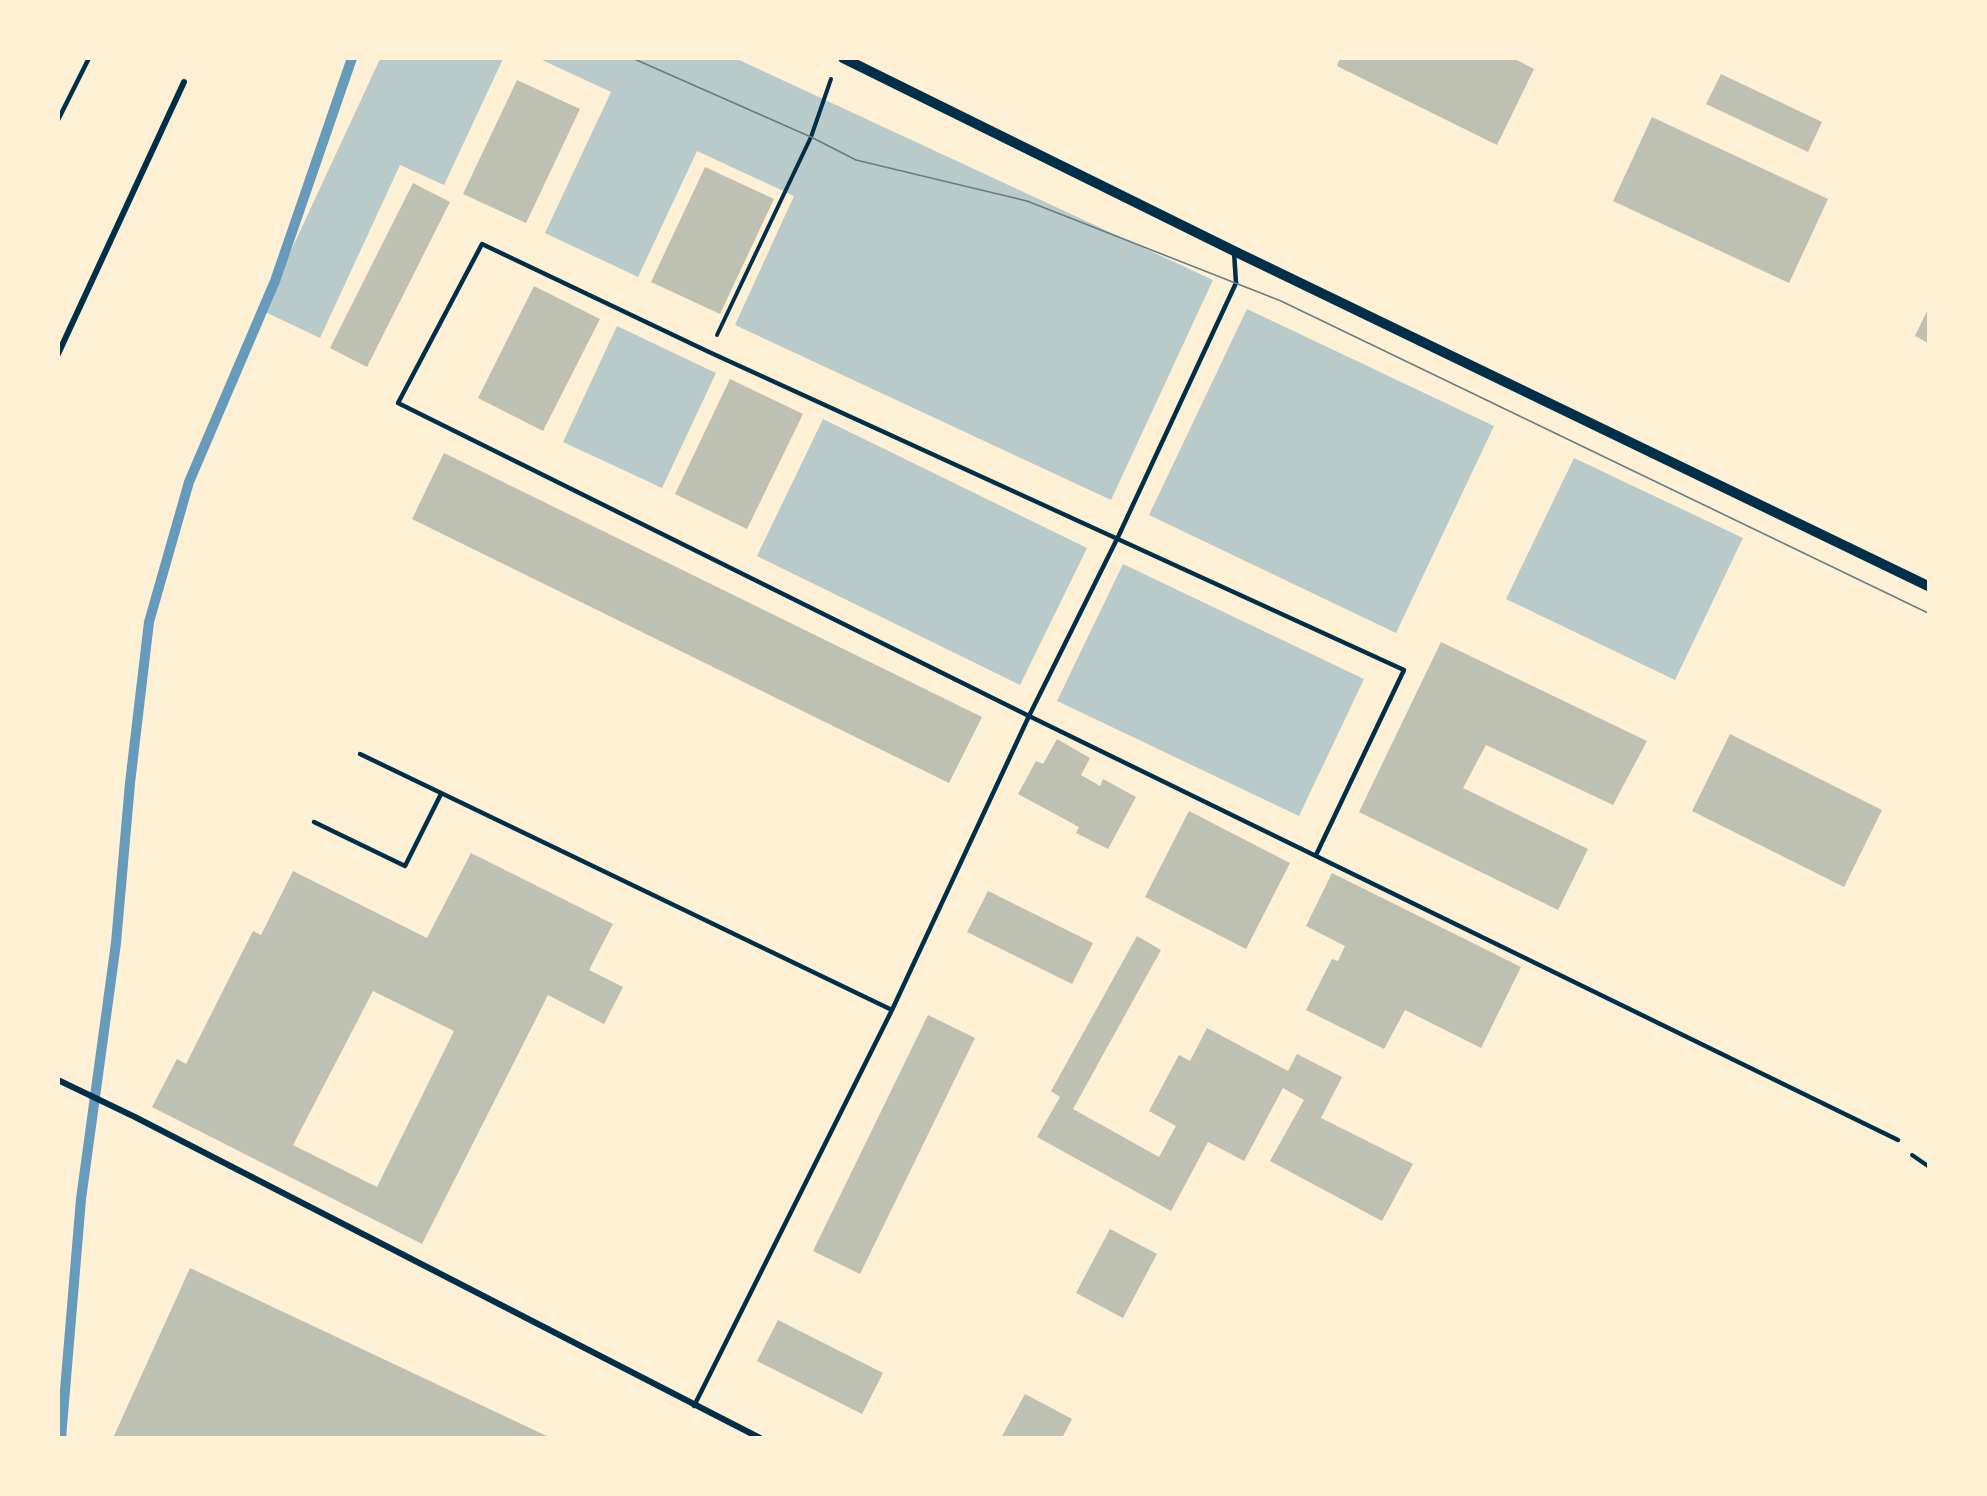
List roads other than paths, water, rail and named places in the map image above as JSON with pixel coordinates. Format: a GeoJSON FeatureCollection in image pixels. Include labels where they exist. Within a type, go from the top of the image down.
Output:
{"type":"FeatureCollection","features":[{"type":"Feature","properties":{"kind":"street"},"geometry":{"type":"LineString","coordinates":[[843,58],[1234,251],[1929,585]]}},
{"type":"Feature","properties":{"kind":"street"},"geometry":{"type":"LineString","coordinates":[[58,354],[184,82]]}},
{"type":"Feature","properties":{"kind":"street"},"geometry":{"type":"LineString","coordinates":[[58,1080],[135,1117],[694,1406],[760,1437]]}},
{"type":"Feature","properties":{"kind":"lane"},"geometry":{"type":"LineString","coordinates":[[58,120],[89,58]]}},
{"type":"Feature","properties":{"kind":"lane"},"geometry":{"type":"LineString","coordinates":[[1316,855],[1404,670],[1119,537],[709,352],[482,244],[398,404],[1029,716],[1898,1140]]}},
{"type":"Feature","properties":{"kind":"lane"},"geometry":{"type":"LineString","coordinates":[[694,1406],[892,1010],[1029,716],[1119,537],[1236,283],[1234,251]]}},
{"type":"Feature","properties":{"kind":"lane"},"geometry":{"type":"LineString","coordinates":[[360,754],[892,1010]]}},
{"type":"Feature","properties":{"kind":"lane"},"geometry":{"type":"LineString","coordinates":[[314,822],[405,866],[441,794]]}},
{"type":"Feature","properties":{"kind":"waterway"},"geometry":{"type":"LineString","coordinates":[[61,1438],[81,1199],[116,943],[130,783],[149,622],[189,482],[275,281],[352,58]]}},
{"type":"Feature","properties":{"kind":"tram line"},"geometry":{"type":"LineString","coordinates":[[632,58],[811,137],[856,160],[1027,201],[1281,301],[1928,613]]}}]}
